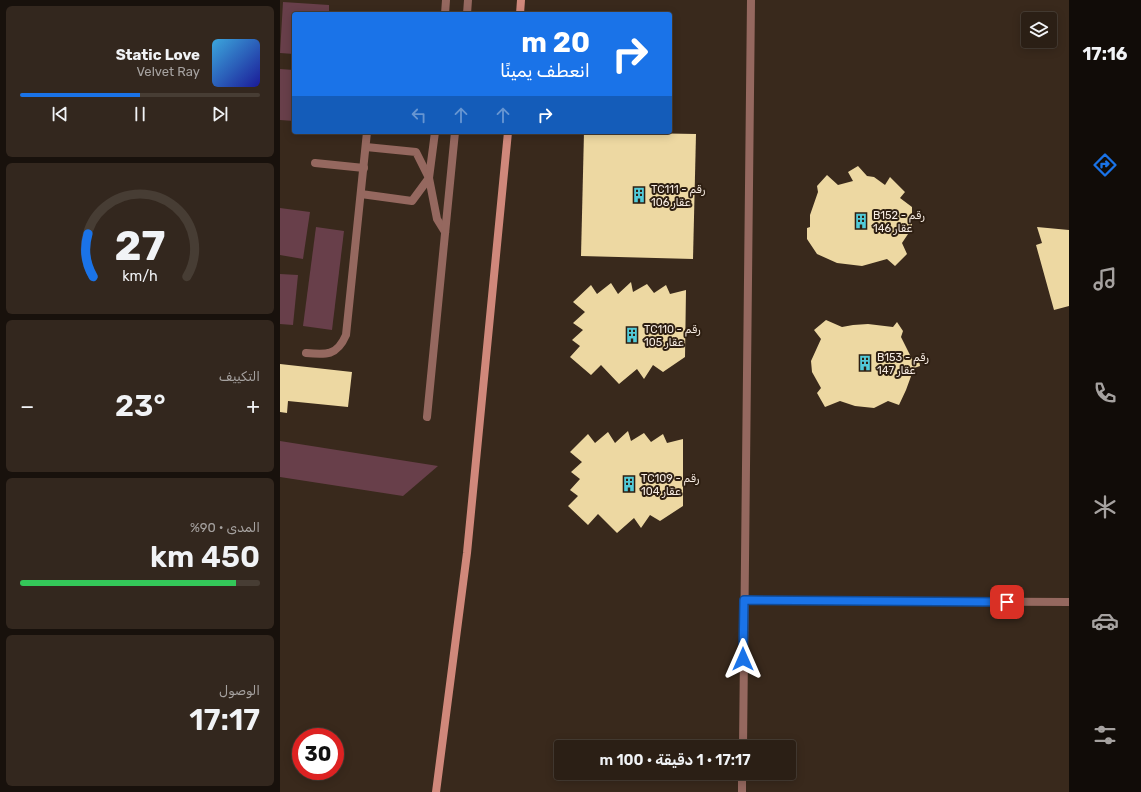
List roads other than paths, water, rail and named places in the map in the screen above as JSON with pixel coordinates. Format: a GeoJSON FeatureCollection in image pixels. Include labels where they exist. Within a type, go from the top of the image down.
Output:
{"type":"FeatureCollection","features":[{"type":"Feature","properties":{"kind":"street"},"geometry":{"type":"LineString","coordinates":[[445,12],[446,0]]}},
{"type":"Feature","properties":{"kind":"street"},"geometry":{"type":"LineString","coordinates":[[466,12],[468,0]]}},
{"type":"Feature","properties":{"kind":"street"},"geometry":{"type":"LineString","coordinates":[[520,12],[521,0]]}},
{"type":"Feature","properties":{"kind":"street"},"geometry":{"type":"LineString","coordinates":[[743,740],[751,0]]}},
{"type":"Feature","properties":{"kind":"street"},"geometry":{"type":"LineString","coordinates":[[306,353],[320,354],[332,352],[341,346],[346,335],[367,134]]}},
{"type":"Feature","properties":{"kind":"street"},"geometry":{"type":"LineString","coordinates":[[361,194],[412,201],[429,178],[435,134]]}},
{"type":"Feature","properties":{"kind":"street"},"geometry":{"type":"LineString","coordinates":[[427,418],[455,134]]}},
{"type":"Feature","properties":{"kind":"street"},"geometry":{"type":"LineString","coordinates":[[436,792],[467,553],[508,134]]}},
{"type":"Feature","properties":{"kind":"street"},"geometry":{"type":"LineString","coordinates":[[366,147],[416,152],[429,178],[437,219],[445,232]]}},
{"type":"Feature","properties":{"kind":"street"},"geometry":{"type":"LineString","coordinates":[[315,163],[364,168]]}},
{"type":"Feature","properties":{"kind":"street"},"geometry":{"type":"LineString","coordinates":[[744,600],[1069,602]]}},
{"type":"Feature","properties":{"kind":"street"},"geometry":{"type":"LineString","coordinates":[[742,780],[742,792]]}},
{"type":"Feature","properties":{"kind":"street"},"geometry":{"type":"LineString","coordinates":[[438,782],[444,792]]}},
{"type":"Feature","properties":{"kind":"place","name":"TC111 - رقم عقار 106"},"geometry":{"type":"Point","coordinates":[639,195]}},
{"type":"Feature","properties":{"kind":"place","name":"B152 - رقم عقار 146"},"geometry":{"type":"Point","coordinates":[861,221]}},
{"type":"Feature","properties":{"kind":"place","name":"TC110 - رقم عقار 105"},"geometry":{"type":"Point","coordinates":[632,335]}},
{"type":"Feature","properties":{"kind":"place","name":"B153 - رقم عقار 147"},"geometry":{"type":"Point","coordinates":[865,363]}},
{"type":"Feature","properties":{"kind":"place","name":"TC109 - رقم عقار 104"},"geometry":{"type":"Point","coordinates":[629,484]}}]}
